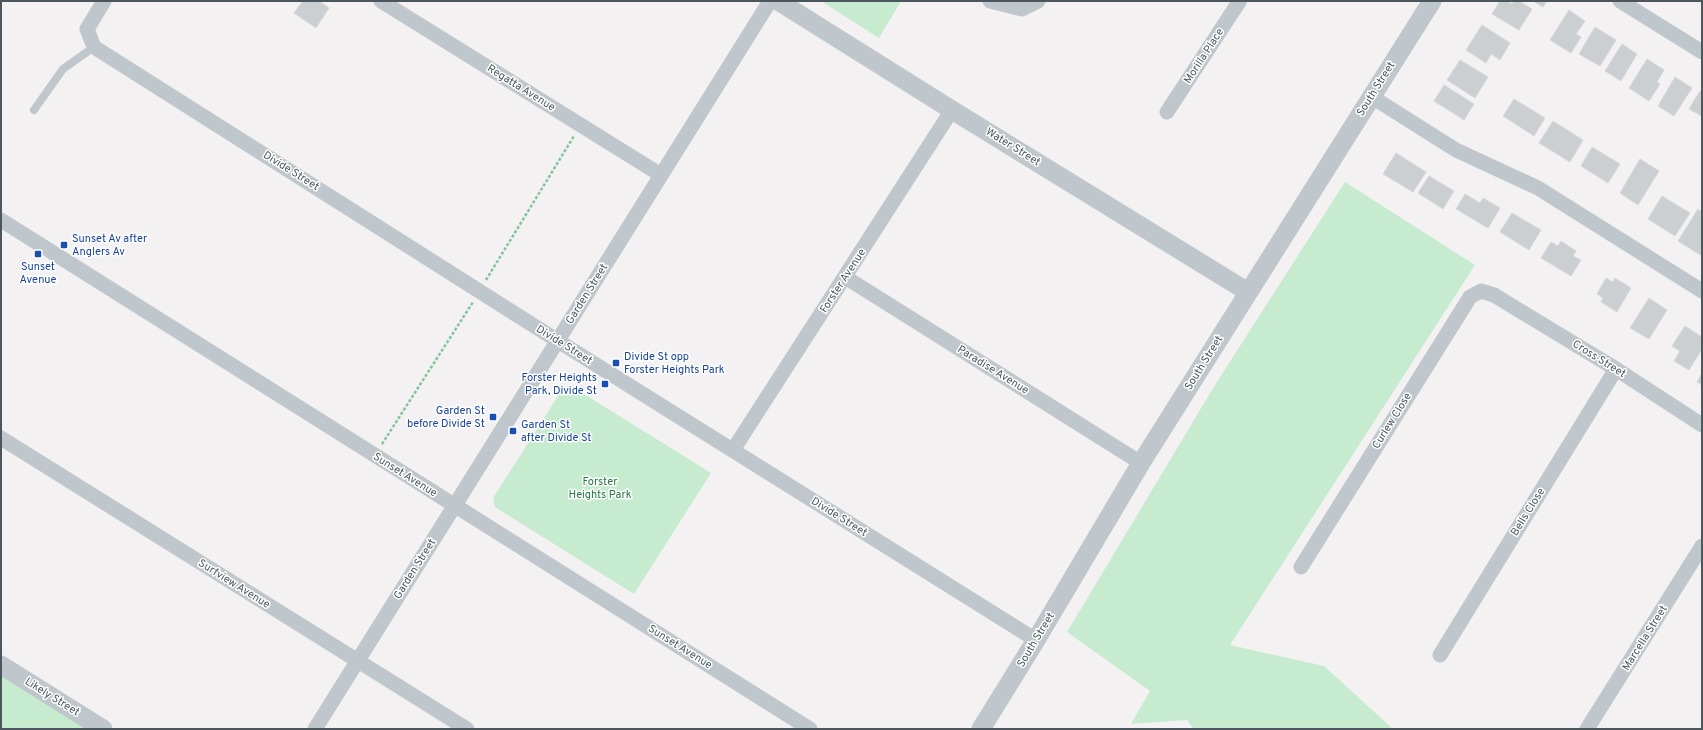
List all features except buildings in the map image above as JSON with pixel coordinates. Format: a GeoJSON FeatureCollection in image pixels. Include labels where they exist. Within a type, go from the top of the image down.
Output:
{"type":"FeatureCollection","features":[{"type":"Feature","properties":{"kind":"street"},"geometry":{"type":"LineString","coordinates":[[94,47],[87,29],[104,1]]}},
{"type":"Feature","properties":{"kind":"street","name":"Regatta Avenue"},"geometry":{"type":"LineString","coordinates":[[382,1],[661,176]]}},
{"type":"Feature","properties":{"kind":"street","name":"Garden Street"},"geometry":{"type":"LineString","coordinates":[[315,729],[770,1]]}},
{"type":"Feature","properties":{"kind":"street"},"geometry":{"type":"LineString","coordinates":[[990,1],[1022,9],[1038,1]]}},
{"type":"Feature","properties":{"kind":"street","name":"Morilla Place"},"geometry":{"type":"LineString","coordinates":[[1167,112],[1239,2],[1238,1]]}},
{"type":"Feature","properties":{"kind":"street","name":"South Street"},"geometry":{"type":"LineString","coordinates":[[981,729],[1036,640],[1141,463],[1432,1]]}},
{"type":"Feature","properties":{"kind":"street"},"geometry":{"type":"LineString","coordinates":[[1620,1],[1702,52]]}},
{"type":"Feature","properties":{"kind":"street","name":"Water Street"},"geometry":{"type":"LineString","coordinates":[[787,3],[952,110],[1248,292]]}},
{"type":"Feature","properties":{"kind":"street","name":"Divide Street"},"geometry":{"type":"LineString","coordinates":[[94,47],[1036,640]]}},
{"type":"Feature","properties":{"kind":"street"},"geometry":{"type":"LineString","coordinates":[[1372,96],[1456,150],[1538,188],[1702,291]]}},
{"type":"Feature","properties":{"kind":"street","name":"Forster Avenue"},"geometry":{"type":"LineString","coordinates":[[733,450],[952,110]]}},
{"type":"Feature","properties":{"kind":"street","name":"Sunset Avenue"},"geometry":{"type":"LineString","coordinates":[[1,220],[810,729]]}},
{"type":"Feature","properties":{"kind":"street","name":"Paradise Avenue"},"geometry":{"type":"LineString","coordinates":[[845,277],[1141,463]]}},
{"type":"Feature","properties":{"kind":"street","name":"Curlew Close"},"geometry":{"type":"LineString","coordinates":[[1301,567],[1470,298],[1481,291],[1494,295]]}},
{"type":"Feature","properties":{"kind":"street","name":"Cross Street"},"geometry":{"type":"LineString","coordinates":[[1494,295],[1616,369],[1702,425]]}},
{"type":"Feature","properties":{"kind":"street","name":"Bells Close"},"geometry":{"type":"LineString","coordinates":[[1440,655],[1616,369]]}},
{"type":"Feature","properties":{"kind":"street","name":"Surfview Avenue"},"geometry":{"type":"LineString","coordinates":[[1,438],[467,729]]}},
{"type":"Feature","properties":{"kind":"street","name":"Marcella Street"},"geometry":{"type":"LineString","coordinates":[[1587,729],[1702,546]]}},
{"type":"Feature","properties":{"kind":"street","name":"Likely Street"},"geometry":{"type":"LineString","coordinates":[[1,665],[103,729]]}},
{"type":"Feature","properties":{"kind":"lane"},"geometry":{"type":"LineString","coordinates":[[34,110],[63,69],[94,47]]}},
{"type":"Feature","properties":{"kind":"green space"},"geometry":{"type":"Polygon","coordinates":[[[821,1],[901,1],[879,38],[821,1]]]}},
{"type":"Feature","properties":{"kind":"green space"},"geometry":{"type":"Polygon","coordinates":[[[1345,182],[1475,265],[1230,645],[1324,666],[1393,729],[1194,729],[1187,720],[1131,724],[1150,691],[1067,632],[1215,385],[1345,182]]]}},
{"type":"Feature","properties":{"kind":"green space","name":"Forster Heights Park"},"geometry":{"type":"Polygon","coordinates":[[[571,386],[711,473],[634,594],[495,507],[493,498],[563,388],[571,386]]]}},
{"type":"Feature","properties":{"kind":"green space"},"geometry":{"type":"Polygon","coordinates":[[[1,671],[93,729],[1,729],[1,671]]]}},
{"type":"Feature","properties":{"kind":"place","name":"Sunset Av after Anglers Av"},"geometry":{"type":"Point","coordinates":[64,245]}},
{"type":"Feature","properties":{"kind":"place","name":"Sunset Avenue"},"geometry":{"type":"Point","coordinates":[38,254]}},
{"type":"Feature","properties":{"kind":"place","name":"Divide St opp Forster Heights Park"},"geometry":{"type":"Point","coordinates":[616,363]}},
{"type":"Feature","properties":{"kind":"place","name":"Forster Heights Park, Divide St"},"geometry":{"type":"Point","coordinates":[605,384]}},
{"type":"Feature","properties":{"kind":"place","name":"Garden St before Divide St"},"geometry":{"type":"Point","coordinates":[493,417]}},
{"type":"Feature","properties":{"kind":"place","name":"Garden St after Divide St"},"geometry":{"type":"Point","coordinates":[513,431]}}]}
